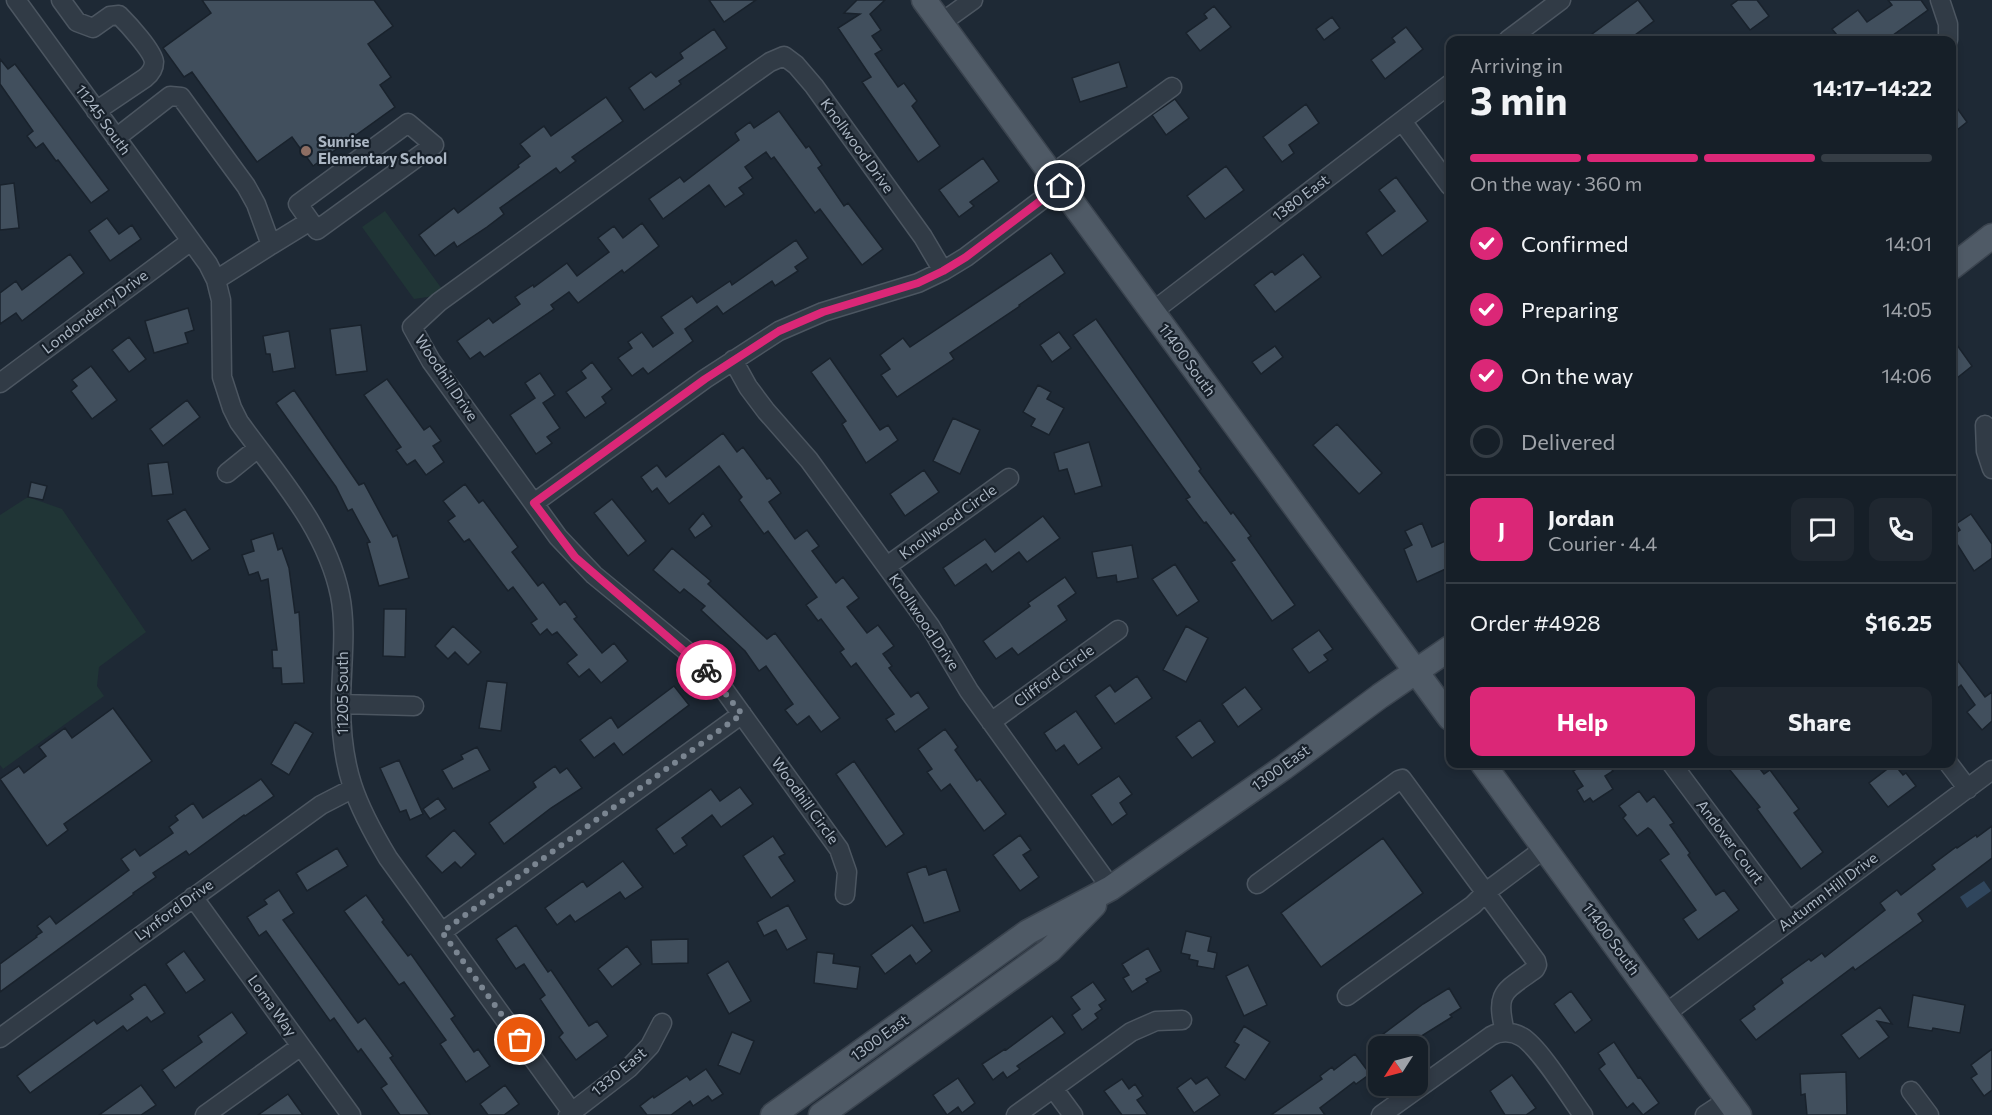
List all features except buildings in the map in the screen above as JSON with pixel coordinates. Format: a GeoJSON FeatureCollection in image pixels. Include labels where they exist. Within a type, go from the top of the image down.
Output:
{"type":"FeatureCollection","features":[{"type":"Feature","properties":{"kind":"main road","name":"11400 South"},"geometry":{"type":"LineString","coordinates":[[924,0],[1446,713]]}},
{"type":"Feature","properties":{"kind":"main road"},"geometry":{"type":"LineString","coordinates":[[1956,264],[1992,236]]}},
{"type":"Feature","properties":{"kind":"main road","name":"1300 East"},"geometry":{"type":"LineString","coordinates":[[773,1115],[1028,932],[1112,888],[1446,651]]}},
{"type":"Feature","properties":{"kind":"main road","name":"11400 South"},"geometry":{"type":"LineString","coordinates":[[1486,768],[1733,1107]]}},
{"type":"Feature","properties":{"kind":"main road","name":"1300 East"},"geometry":{"type":"LineString","coordinates":[[821,1115],[1050,950],[1112,888]]}},
{"type":"Feature","properties":{"kind":"street","name":"11245 South"},"geometry":{"type":"LineString","coordinates":[[16,0],[191,241]]}},
{"type":"Feature","properties":{"kind":"street"},"geometry":{"type":"LineString","coordinates":[[61,0],[77,22],[93,28],[110,16],[119,15],[151,55],[154,63],[151,72],[145,78],[96,111]]}},
{"type":"Feature","properties":{"kind":"street"},"geometry":{"type":"LineString","coordinates":[[941,23],[973,0]]}},
{"type":"Feature","properties":{"kind":"street"},"geometry":{"type":"LineString","coordinates":[[1513,36],[1561,0]]}},
{"type":"Feature","properties":{"kind":"street"},"geometry":{"type":"LineString","coordinates":[[1940,0],[1948,32]]}},
{"type":"Feature","properties":{"kind":"street","name":"Knollwood Drive"},"geometry":{"type":"LineString","coordinates":[[784,56],[796,65],[814,86],[923,237],[943,271]]}},
{"type":"Feature","properties":{"kind":"street","name":"Woodhill Drive"},"geometry":{"type":"LineString","coordinates":[[742,714],[720,684],[702,665],[575,557],[430,361],[412,327],[449,296],[750,76],[770,62],[784,56]]}},
{"type":"Feature","properties":{"kind":"street"},"geometry":{"type":"LineString","coordinates":[[534,503],[734,360],[779,331],[800,321],[918,283],[966,257],[1056,180],[1172,87]]}},
{"type":"Feature","properties":{"kind":"street","name":"1380 East"},"geometry":{"type":"LineString","coordinates":[[1152,312],[1446,87]]}},
{"type":"Feature","properties":{"kind":"street"},"geometry":{"type":"LineString","coordinates":[[116,138],[170,96],[181,97],[246,186],[260,212],[271,245]]}},
{"type":"Feature","properties":{"kind":"street"},"geometry":{"type":"LineString","coordinates":[[1402,122],[1446,181]]}},
{"type":"Feature","properties":{"kind":"street"},"geometry":{"type":"LineString","coordinates":[[408,123],[434,145],[317,230],[310,221],[298,204],[408,123]]}},
{"type":"Feature","properties":{"kind":"street"},"geometry":{"type":"LineString","coordinates":[[216,280],[310,221]]}},
{"type":"Feature","properties":{"kind":"street","name":"11205 South"},"geometry":{"type":"LineString","coordinates":[[191,241],[208,264],[216,280],[221,300],[221,360],[226,393],[239,422],[303,508],[319,536],[340,595],[343,626],[342,738],[352,789],[368,825],[388,858],[571,1114]]}},
{"type":"Feature","properties":{"kind":"street","name":"Londonderry Drive"},"geometry":{"type":"LineString","coordinates":[[0,383],[191,241]]}},
{"type":"Feature","properties":{"kind":"street","name":"Knollwood Drive"},"geometry":{"type":"LineString","coordinates":[[734,360],[748,387],[809,460],[930,626],[969,691],[1112,888]]}},
{"type":"Feature","properties":{"kind":"street"},"geometry":{"type":"LineString","coordinates":[[1985,424],[1986,451],[1992,469]]}},
{"type":"Feature","properties":{"kind":"street"},"geometry":{"type":"LineString","coordinates":[[227,473],[258,448]]}},
{"type":"Feature","properties":{"kind":"street","name":"Knollwood Circle"},"geometry":{"type":"LineString","coordinates":[[887,566],[1009,478]]}},
{"type":"Feature","properties":{"kind":"street","name":"Clifford Circle"},"geometry":{"type":"LineString","coordinates":[[991,722],[1118,630]]}},
{"type":"Feature","properties":{"kind":"street"},"geometry":{"type":"LineString","coordinates":[[341,704],[414,706]]}},
{"type":"Feature","properties":{"kind":"street"},"geometry":{"type":"LineString","coordinates":[[442,932],[742,714]]}},
{"type":"Feature","properties":{"kind":"street","name":"Woodhill Circle"},"geometry":{"type":"LineString","coordinates":[[742,714],[839,849],[847,872],[845,896]]}},
{"type":"Feature","properties":{"kind":"street","name":"Andover Court"},"geometry":{"type":"LineString","coordinates":[[1675,768],[1789,921]]}},
{"type":"Feature","properties":{"kind":"street"},"geometry":{"type":"LineString","coordinates":[[1952,768],[1968,789]]}},
{"type":"Feature","properties":{"kind":"street","name":"Autumn Hill Drive"},"geometry":{"type":"LineString","coordinates":[[1665,1014],[1992,770]]}},
{"type":"Feature","properties":{"kind":"street"},"geometry":{"type":"LineString","coordinates":[[1257,884],[1402,779],[1536,961],[1537,965],[1504,992],[1500,1001],[1505,1032]]}},
{"type":"Feature","properties":{"kind":"street","name":"Lynford Drive"},"geometry":{"type":"LineString","coordinates":[[0,1038],[321,805],[352,789]]}},
{"type":"Feature","properties":{"kind":"street"},"geometry":{"type":"LineString","coordinates":[[1347,996],[1473,905],[1486,892],[1545,848]]}},
{"type":"Feature","properties":{"kind":"street","name":"Loma Way"},"geometry":{"type":"LineString","coordinates":[[193,897],[351,1115]]}},
{"type":"Feature","properties":{"kind":"street"},"geometry":{"type":"LineString","coordinates":[[1016,1115],[1131,1032],[1156,1021],[1182,1020]]}},
{"type":"Feature","properties":{"kind":"street","name":"1330 East"},"geometry":{"type":"LineString","coordinates":[[571,1114],[629,1068],[650,1046],[662,1023]]}},
{"type":"Feature","properties":{"kind":"street"},"geometry":{"type":"LineString","coordinates":[[1381,1115],[1491,1036],[1505,1032],[1520,1035],[1531,1044],[1583,1115]]}},
{"type":"Feature","properties":{"kind":"street"},"geometry":{"type":"LineString","coordinates":[[205,1115],[301,1046]]}},
{"type":"Feature","properties":{"kind":"street"},"geometry":{"type":"LineString","coordinates":[[1053,1088],[1073,1115]]}},
{"type":"Feature","properties":{"kind":"street"},"geometry":{"type":"LineString","coordinates":[[1911,1091],[1929,1115]]}},
{"type":"Feature","properties":{"kind":"street"},"geometry":{"type":"LineString","coordinates":[[1705,1115],[1733,1107]]}},
{"type":"Feature","properties":{"kind":"green space"},"geometry":{"type":"Polygon","coordinates":[[[385,211],[442,289],[434,296],[414,299],[362,227],[385,211]]]}},
{"type":"Feature","properties":{"kind":"green space"},"geometry":{"type":"Polygon","coordinates":[[[28,497],[62,509],[146,632],[99,667],[97,686],[104,696],[3,769],[0,765],[0,515],[28,497]]]}},
{"type":"Feature","properties":{"kind":"water"},"geometry":{"type":"Polygon","coordinates":[[[1984,881],[1991,891],[1967,908],[1960,897],[1984,881]]]}},
{"type":"Feature","properties":{"kind":"way so far"},"geometry":{"type":"LineString","coordinates":[[520,1040],[442,932],[742,714],[720,684],[706,670]]}},
{"type":"Feature","properties":{"kind":"place","name":"Sunrise Elementary School"},"geometry":{"type":"Point","coordinates":[306,151]}},
{"type":"Feature","properties":{"kind":"route"},"geometry":{"type":"LineString","coordinates":[[706,670],[575,557],[534,503],[705,379],[779,331],[823,312],[918,283],[943,271],[966,257],[1060,186]]}}]}
